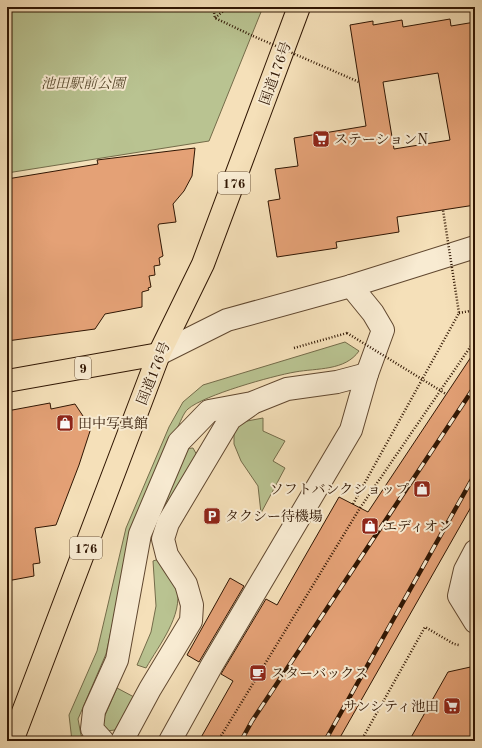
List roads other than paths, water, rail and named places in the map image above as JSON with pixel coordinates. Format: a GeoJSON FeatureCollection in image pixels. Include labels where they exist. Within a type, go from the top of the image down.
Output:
{"type":"FeatureCollection","features":[{"type":"Feature","properties":{"kind":"main road","name":"国道176号"},"geometry":{"type":"LineString","coordinates":[[12,741],[160,354],[203,264],[300,7]]}},
{"type":"Feature","properties":{"kind":"main road","name":"9"},"geometry":{"type":"LineString","coordinates":[[7,381],[160,354]]}},
{"type":"Feature","properties":{"kind":"street"},"geometry":{"type":"LineString","coordinates":[[160,354],[227,320],[351,286],[475,247]]}},
{"type":"Feature","properties":{"kind":"street"},"geometry":{"type":"LineString","coordinates":[[170,741],[212,665],[351,430],[367,374],[383,330],[373,313],[351,286]]}},
{"type":"Feature","properties":{"kind":"street"},"geometry":{"type":"LineString","coordinates":[[103,741],[92,729],[94,711],[117,660],[140,534],[179,442],[209,411],[252,403],[288,389],[337,382],[367,374]]}},
{"type":"Feature","properties":{"kind":"street"},"geometry":{"type":"LineString","coordinates":[[122,741],[150,689],[191,621],[192,605],[186,584],[167,555],[163,539],[168,523],[230,420],[252,403]]}},
{"type":"Feature","properties":{"kind":"street"},"geometry":{"type":"LineString","coordinates":[[475,551],[465,570],[459,596],[475,622]]}},
{"type":"Feature","properties":{"kind":"railway"},"geometry":{"type":"LineString","coordinates":[[241,741],[252,721],[475,386]]}},
{"type":"Feature","properties":{"kind":"railway"},"geometry":{"type":"LineString","coordinates":[[325,741],[475,474]]}},
{"type":"Feature","properties":{"kind":"place","name":"ステーションN"},"geometry":{"type":"Point","coordinates":[321,139]}},
{"type":"Feature","properties":{"kind":"place","name":"田中写真館"},"geometry":{"type":"Point","coordinates":[65,423]}},
{"type":"Feature","properties":{"kind":"place","name":"ソフトバンクショップ"},"geometry":{"type":"Point","coordinates":[422,489]}},
{"type":"Feature","properties":{"kind":"place","name":"タクシー待機場"},"geometry":{"type":"Point","coordinates":[212,516]}},
{"type":"Feature","properties":{"kind":"place","name":"エディオン"},"geometry":{"type":"Point","coordinates":[370,526]}},
{"type":"Feature","properties":{"kind":"place","name":"スターバックス"},"geometry":{"type":"Point","coordinates":[258,673]}},
{"type":"Feature","properties":{"kind":"place","name":"サンシティ池田"},"geometry":{"type":"Point","coordinates":[452,706]}},
{"type":"Feature","properties":{"kind":"park label","name":"池田駅前公園"},"geometry":{"type":"Point","coordinates":[83,83]}}]}
